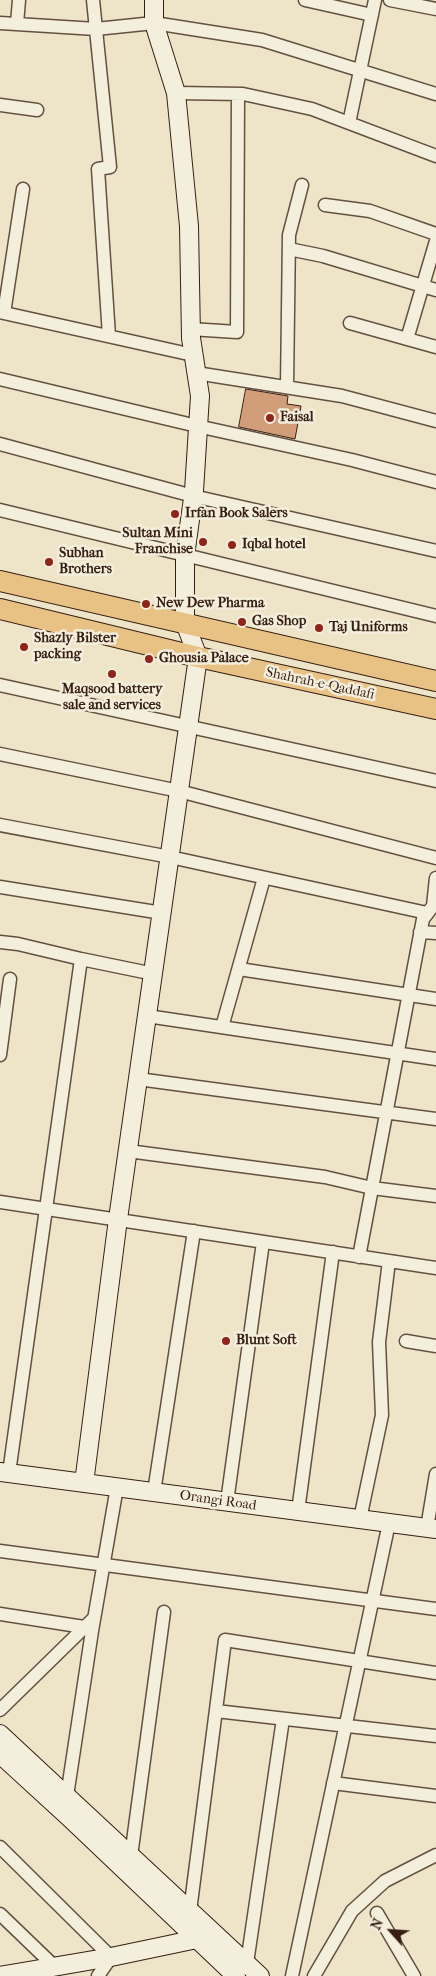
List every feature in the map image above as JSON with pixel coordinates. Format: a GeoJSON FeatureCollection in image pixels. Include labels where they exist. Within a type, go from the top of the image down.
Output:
{"type":"FeatureCollection","features":[{"type":"Feature","properties":{"kind":"main road","name":"Shahrah-e-Qaddafi"},"geometry":{"type":"LineString","coordinates":[[0,581],[436,682]]}},
{"type":"Feature","properties":{"kind":"main road","name":"Shahrah-e-Qaddafi"},"geometry":{"type":"LineString","coordinates":[[0,608],[198,657],[436,709]]}},
{"type":"Feature","properties":{"kind":"street"},"geometry":{"type":"LineString","coordinates":[[18,24],[20,0]]}},
{"type":"Feature","properties":{"kind":"street"},"geometry":{"type":"LineString","coordinates":[[93,0],[110,167],[98,169],[109,336]]}},
{"type":"Feature","properties":{"kind":"street"},"geometry":{"type":"LineString","coordinates":[[84,1483],[118,1220],[198,657],[185,623],[185,556],[193,496],[200,396],[190,329],[189,226],[176,93],[154,23],[154,0]]}},
{"type":"Feature","properties":{"kind":"street"},"geometry":{"type":"LineString","coordinates":[[305,0],[372,15]]}},
{"type":"Feature","properties":{"kind":"street"},"geometry":{"type":"LineString","coordinates":[[349,123],[375,0]]}},
{"type":"Feature","properties":{"kind":"street"},"geometry":{"type":"LineString","coordinates":[[390,0],[436,9]]}},
{"type":"Feature","properties":{"kind":"street"},"geometry":{"type":"LineString","coordinates":[[0,22],[96,29],[154,23],[262,40],[436,94]]}},
{"type":"Feature","properties":{"kind":"street"},"geometry":{"type":"LineString","coordinates":[[176,93],[238,94],[312,109],[436,156]]}},
{"type":"Feature","properties":{"kind":"street"},"geometry":{"type":"LineString","coordinates":[[190,329],[237,332],[238,94]]}},
{"type":"Feature","properties":{"kind":"street"},"geometry":{"type":"LineString","coordinates":[[0,105],[37,110]]}},
{"type":"Feature","properties":{"kind":"street"},"geometry":{"type":"LineString","coordinates":[[287,387],[289,235],[302,185]]}},
{"type":"Feature","properties":{"kind":"street"},"geometry":{"type":"LineString","coordinates":[[23,189],[2,312],[193,355]]}},
{"type":"Feature","properties":{"kind":"street"},"geometry":{"type":"LineString","coordinates":[[325,205],[370,211],[436,234]]}},
{"type":"Feature","properties":{"kind":"street"},"geometry":{"type":"LineString","coordinates":[[407,339],[436,241]]}},
{"type":"Feature","properties":{"kind":"street"},"geometry":{"type":"LineString","coordinates":[[289,249],[323,256],[436,290]]}},
{"type":"Feature","properties":{"kind":"street"},"geometry":{"type":"LineString","coordinates":[[350,323],[436,347]]}},
{"type":"Feature","properties":{"kind":"street"},"geometry":{"type":"LineString","coordinates":[[196,373],[342,396],[436,421]]}},
{"type":"Feature","properties":{"kind":"street"},"geometry":{"type":"LineString","coordinates":[[0,379],[197,426],[352,460],[436,482]]}},
{"type":"Feature","properties":{"kind":"street"},"geometry":{"type":"LineString","coordinates":[[0,444],[193,496],[436,551]]}},
{"type":"Feature","properties":{"kind":"street"},"geometry":{"type":"LineString","coordinates":[[0,510],[436,616]]}},
{"type":"Feature","properties":{"kind":"street"},"geometry":{"type":"LineString","coordinates":[[0,685],[188,728],[436,781]]}},
{"type":"Feature","properties":{"kind":"street"},"geometry":{"type":"LineString","coordinates":[[0,754],[179,791],[436,858]]}},
{"type":"Feature","properties":{"kind":"street"},"geometry":{"type":"LineString","coordinates":[[0,825],[170,857],[428,913]]}},
{"type":"Feature","properties":{"kind":"street"},"geometry":{"type":"LineString","coordinates":[[222,1027],[264,878]]}},
{"type":"Feature","properties":{"kind":"street"},"geometry":{"type":"LineString","coordinates":[[359,1256],[422,919],[433,906],[436,878]]}},
{"type":"Feature","properties":{"kind":"street"},"geometry":{"type":"LineString","coordinates":[[0,887],[162,912]]}},
{"type":"Feature","properties":{"kind":"street"},"geometry":{"type":"LineString","coordinates":[[420,932],[436,933]]}},
{"type":"Feature","properties":{"kind":"street"},"geometry":{"type":"LineString","coordinates":[[0,942],[18,944],[154,974]]}},
{"type":"Feature","properties":{"kind":"street"},"geometry":{"type":"LineString","coordinates":[[5,1472],[46,1209],[80,959]]}},
{"type":"Feature","properties":{"kind":"street"},"geometry":{"type":"LineString","coordinates":[[238,969],[436,999]]}},
{"type":"Feature","properties":{"kind":"street"},"geometry":{"type":"LineString","coordinates":[[0,1055],[10,979]]}},
{"type":"Feature","properties":{"kind":"street"},"geometry":{"type":"LineString","coordinates":[[147,1016],[436,1059]]}},
{"type":"Feature","properties":{"kind":"street"},"geometry":{"type":"LineString","coordinates":[[138,1079],[436,1119]]}},
{"type":"Feature","properties":{"kind":"street"},"geometry":{"type":"LineString","coordinates":[[128,1151],[325,1177],[372,1188],[436,1196]]}},
{"type":"Feature","properties":{"kind":"street"},"geometry":{"type":"LineString","coordinates":[[0,1202],[436,1268]]}},
{"type":"Feature","properties":{"kind":"street"},"geometry":{"type":"LineString","coordinates":[[154,1492],[194,1231]]}},
{"type":"Feature","properties":{"kind":"street"},"geometry":{"type":"LineString","coordinates":[[227,1502],[263,1242]]}},
{"type":"Feature","properties":{"kind":"street"},"geometry":{"type":"LineString","coordinates":[[298,1512],[333,1252]]}},
{"type":"Feature","properties":{"kind":"street"},"geometry":{"type":"LineString","coordinates":[[360,1519],[382,1415],[379,1342],[389,1261]]}},
{"type":"Feature","properties":{"kind":"street"},"geometry":{"type":"LineString","coordinates":[[406,1341],[436,1346]]}},
{"type":"Feature","properties":{"kind":"street","name":"Orangi Road"},"geometry":{"type":"LineString","coordinates":[[5,1472],[431,1528]]}},
{"type":"Feature","properties":{"kind":"street"},"geometry":{"type":"LineString","coordinates":[[431,1528],[436,1474]]}},
{"type":"Feature","properties":{"kind":"street"},"geometry":{"type":"LineString","coordinates":[[67,1796],[94,1618],[117,1487]]}},
{"type":"Feature","properties":{"kind":"street"},"geometry":{"type":"LineString","coordinates":[[292,1976],[389,1523]]}},
{"type":"Feature","properties":{"kind":"street"},"geometry":{"type":"LineString","coordinates":[[0,1551],[436,1609]]}},
{"type":"Feature","properties":{"kind":"street"},"geometry":{"type":"LineString","coordinates":[[132,1856],[164,1612]]}},
{"type":"Feature","properties":{"kind":"street"},"geometry":{"type":"LineString","coordinates":[[0,1614],[84,1628]]}},
{"type":"Feature","properties":{"kind":"street"},"geometry":{"type":"LineString","coordinates":[[0,1710],[94,1618]]}},
{"type":"Feature","properties":{"kind":"street"},"geometry":{"type":"LineString","coordinates":[[190,1911],[225,1640],[436,1673]]}},
{"type":"Feature","properties":{"kind":"street"},"geometry":{"type":"LineString","coordinates":[[216,1711],[436,1736]]}},
{"type":"Feature","properties":{"kind":"street"},"geometry":{"type":"LineString","coordinates":[[241,1970],[283,1719]]}},
{"type":"Feature","properties":{"kind":"street"},"geometry":{"type":"LineString","coordinates":[[0,1734],[190,1911],[241,1970]]}},
{"type":"Feature","properties":{"kind":"street"},"geometry":{"type":"LineString","coordinates":[[0,1754],[197,1939],[241,1970],[260,1976]]}},
{"type":"Feature","properties":{"kind":"street"},"geometry":{"type":"LineString","coordinates":[[333,1783],[436,1796]]}},
{"type":"Feature","properties":{"kind":"street"},"geometry":{"type":"LineString","coordinates":[[0,1847],[111,1957]]}},
{"type":"Feature","properties":{"kind":"street"},"geometry":{"type":"LineString","coordinates":[[314,1976],[352,1911],[385,1880],[436,1855]]}},
{"type":"Feature","properties":{"kind":"street"},"geometry":{"type":"LineString","coordinates":[[377,1912],[414,1976]]}},
{"type":"Feature","properties":{"kind":"street"},"geometry":{"type":"LineString","coordinates":[[0,1914],[54,1966]]}},
{"type":"Feature","properties":{"kind":"street"},"geometry":{"type":"LineString","coordinates":[[0,1976],[111,1957],[197,1939]]}},
{"type":"Feature","properties":{"kind":"street"},"geometry":{"type":"LineString","coordinates":[[98,1976],[111,1957]]}},
{"type":"Feature","properties":{"kind":"building","name":"Faisal"},"geometry":{"type":"Polygon","coordinates":[[[246,389],[288,396],[287,404],[301,406],[295,439],[239,427],[246,389]]]}},
{"type":"Feature","properties":{"kind":"place","name":"Faisal"},"geometry":{"type":"Point","coordinates":[270,418]}},
{"type":"Feature","properties":{"kind":"place","name":"Irfan Book Salers"},"geometry":{"type":"Point","coordinates":[175,514]}},
{"type":"Feature","properties":{"kind":"place","name":"Sultan Mini Franchise"},"geometry":{"type":"Point","coordinates":[203,542]}},
{"type":"Feature","properties":{"kind":"place","name":"Iqbal hotel"},"geometry":{"type":"Point","coordinates":[232,545]}},
{"type":"Feature","properties":{"kind":"place","name":"Subhan Brothers"},"geometry":{"type":"Point","coordinates":[49,562]}},
{"type":"Feature","properties":{"kind":"place","name":"New Dew Pharma"},"geometry":{"type":"Point","coordinates":[146,604]}},
{"type":"Feature","properties":{"kind":"place","name":"Gas Shop"},"geometry":{"type":"Point","coordinates":[242,622]}},
{"type":"Feature","properties":{"kind":"place","name":"Taj Uniforms"},"geometry":{"type":"Point","coordinates":[319,628]}},
{"type":"Feature","properties":{"kind":"place","name":"Shazly Bilster packing"},"geometry":{"type":"Point","coordinates":[24,647]}},
{"type":"Feature","properties":{"kind":"place","name":"Ghousia Palace"},"geometry":{"type":"Point","coordinates":[149,659]}},
{"type":"Feature","properties":{"kind":"place","name":"Maqsood battery sale and services"},"geometry":{"type":"Point","coordinates":[112,674]}},
{"type":"Feature","properties":{"kind":"place","name":"Blunt Soft"},"geometry":{"type":"Point","coordinates":[226,1341]}}]}
